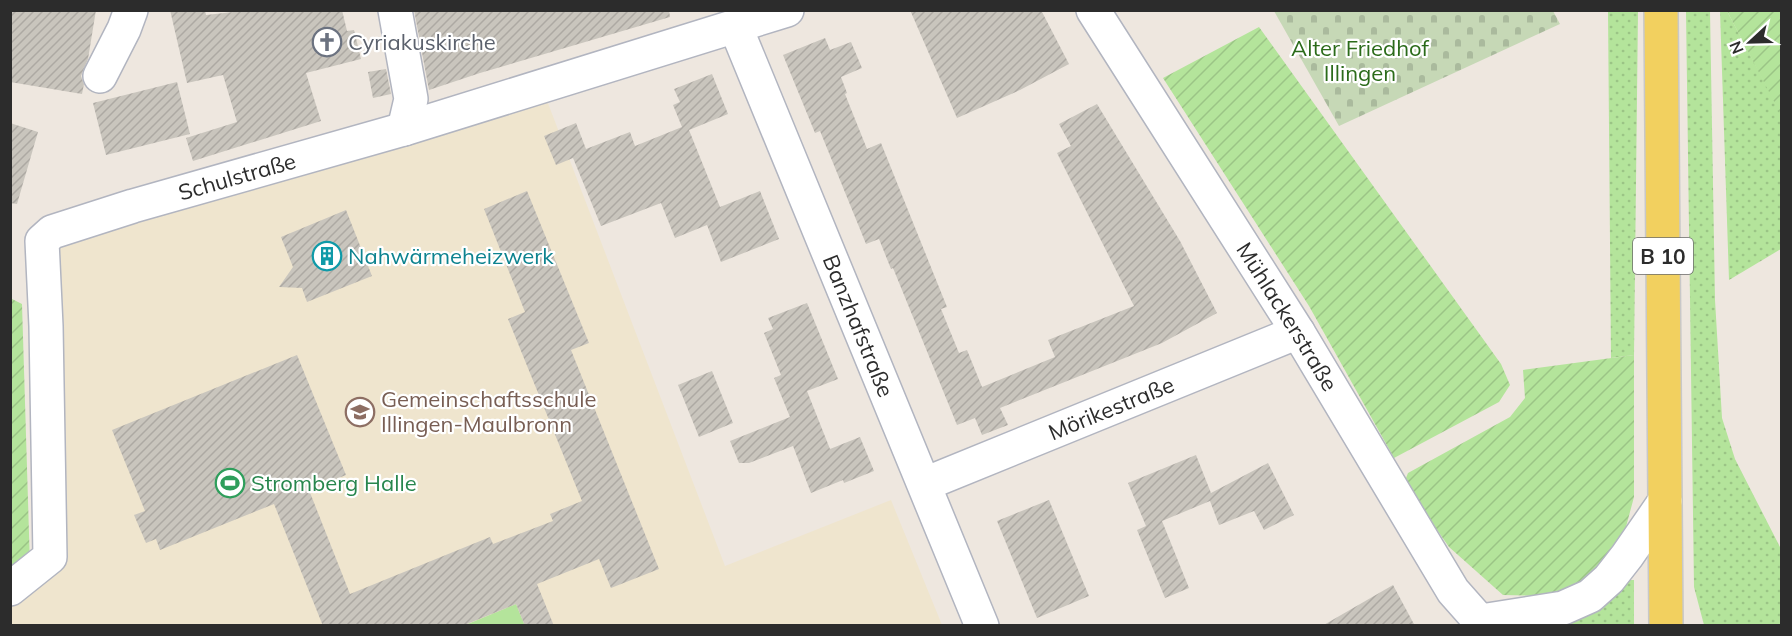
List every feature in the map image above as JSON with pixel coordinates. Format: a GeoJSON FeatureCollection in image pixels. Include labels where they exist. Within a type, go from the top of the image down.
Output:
{"type":"FeatureCollection","features":[{"type":"Feature","properties":{"kind":"main road","name":"B 10"},"geometry":{"type":"LineString","coordinates":[[1661,10],[1666,626]]}},
{"type":"Feature","properties":{"kind":"main road"},"geometry":{"type":"LineString","coordinates":[[1665,589],[1685,626]]}},
{"type":"Feature","properties":{"kind":"street"},"geometry":{"type":"LineString","coordinates":[[100,75],[124,29],[131,10]]}},
{"type":"Feature","properties":{"kind":"street"},"geometry":{"type":"LineString","coordinates":[[395,10],[411,99],[404,129]]}},
{"type":"Feature","properties":{"kind":"street","name":"Schulstraße"},"geometry":{"type":"LineString","coordinates":[[10,590],[50,556],[42,242],[52,232],[133,206],[404,129],[736,28],[787,10]]}},
{"type":"Feature","properties":{"kind":"street","name":"Mühlackerstraße"},"geometry":{"type":"LineString","coordinates":[[1093,10],[1298,332],[1454,591],[1485,624]]}},
{"type":"Feature","properties":{"kind":"street","name":"Banzhafstraße"},"geometry":{"type":"LineString","coordinates":[[736,28],[982,626]]}},
{"type":"Feature","properties":{"kind":"street","name":"Mörikestraße"},"geometry":{"type":"LineString","coordinates":[[925,484],[1298,332]]}},
{"type":"Feature","properties":{"kind":"street"},"geometry":{"type":"LineString","coordinates":[[1485,624],[1563,608],[1590,596],[1609,579],[1665,501]]}},
{"type":"Feature","properties":{"kind":"shaded area","name":"Gemeinschaftsschule Illingen-Maulbronn"},"geometry":{"type":"Polygon","coordinates":[[[541,85],[725,566],[891,500],[942,625],[11,626],[11,597],[62,558],[43,241],[541,85]]]}},
{"type":"Feature","properties":{"kind":"green space","name":"Alter Friedhof Illingen"},"geometry":{"type":"Polygon","coordinates":[[[1274,11],[1553,11],[1560,24],[1339,126],[1274,11]]]}},
{"type":"Feature","properties":{"kind":"green space"},"geometry":{"type":"Polygon","coordinates":[[[1608,11],[1638,11],[1634,355],[1611,358],[1608,11]]]}},
{"type":"Feature","properties":{"kind":"green space"},"geometry":{"type":"Polygon","coordinates":[[[1686,11],[1710,11],[1715,300],[1722,418],[1735,459],[1781,549],[1781,625],[1704,625],[1694,587],[1686,11]]]}},
{"type":"Feature","properties":{"kind":"green space"},"geometry":{"type":"Polygon","coordinates":[[[1720,11],[1727,11],[1782,115],[1781,249],[1729,280],[1720,11]]]}},
{"type":"Feature","properties":{"kind":"green space"},"geometry":{"type":"Polygon","coordinates":[[[1727,11],[1781,11],[1781,115],[1727,11]]]}},
{"type":"Feature","properties":{"kind":"green space"},"geometry":{"type":"Polygon","coordinates":[[[1259,27],[1501,364],[1510,385],[1499,402],[1394,458],[1309,306],[1163,78],[1259,27]]]}},
{"type":"Feature","properties":{"kind":"green space"},"geometry":{"type":"Polygon","coordinates":[[[10,298],[22,304],[30,566],[10,582],[10,298]]]}},
{"type":"Feature","properties":{"kind":"green space"},"geometry":{"type":"Polygon","coordinates":[[[1634,355],[1634,497],[1623,538],[1596,575],[1559,596],[1503,595],[1449,547],[1404,483],[1408,473],[1510,417],[1525,398],[1523,370],[1634,355]]]}},
{"type":"Feature","properties":{"kind":"green space"},"geometry":{"type":"Polygon","coordinates":[[[1629,580],[1634,580],[1634,625],[1538,625],[1572,622],[1606,603],[1629,580]]]}},
{"type":"Feature","properties":{"kind":"green space"},"geometry":{"type":"Polygon","coordinates":[[[516,604],[525,626],[463,626],[516,604]]]}},
{"type":"Feature","properties":{"kind":"building"},"geometry":{"type":"Polygon","coordinates":[[[10,10],[96,10],[88,59],[81,76],[84,84],[82,94],[10,82],[10,10]]]}},
{"type":"Feature","properties":{"kind":"building"},"geometry":{"type":"Polygon","coordinates":[[[170,10],[205,10],[206,15],[251,10],[342,10],[347,31],[354,30],[361,59],[306,73],[321,121],[193,161],[186,138],[237,122],[223,75],[187,83],[170,10]]]}},
{"type":"Feature","properties":{"kind":"building"},"geometry":{"type":"Polygon","coordinates":[[[414,10],[669,10],[670,17],[429,90],[414,10]]]}},
{"type":"Feature","properties":{"kind":"building"},"geometry":{"type":"Polygon","coordinates":[[[910,10],[1041,10],[1069,64],[1020,90],[957,118],[910,10]]]}},
{"type":"Feature","properties":{"kind":"building"},"geometry":{"type":"Polygon","coordinates":[[[825,38],[830,50],[851,42],[862,68],[841,77],[847,93],[845,94],[867,149],[881,143],[947,307],[941,309],[959,353],[967,350],[982,387],[1055,357],[1048,340],[1134,306],[1057,153],[1071,146],[1059,124],[1097,104],[1180,241],[1217,313],[1162,343],[1000,408],[1008,425],[982,435],[975,418],[957,425],[893,268],[891,269],[879,239],[866,244],[820,131],[815,133],[783,55],[825,38]]]}},
{"type":"Feature","properties":{"kind":"building"},"geometry":{"type":"Polygon","coordinates":[[[386,69],[391,94],[373,98],[368,72],[386,69]]]}},
{"type":"Feature","properties":{"kind":"building"},"geometry":{"type":"Polygon","coordinates":[[[712,74],[728,114],[689,130],[720,207],[760,191],[779,239],[721,262],[707,225],[675,238],[661,203],[601,226],[573,158],[556,165],[544,136],[576,123],[586,149],[630,132],[635,146],[682,127],[673,105],[680,102],[674,89],[712,74]]]}},
{"type":"Feature","properties":{"kind":"building"},"geometry":{"type":"Polygon","coordinates":[[[177,82],[190,134],[106,155],[93,103],[177,82]]]}},
{"type":"Feature","properties":{"kind":"building"},"geometry":{"type":"Polygon","coordinates":[[[10,123],[38,132],[17,204],[10,203],[10,123]]]}},
{"type":"Feature","properties":{"kind":"building"},"geometry":{"type":"Polygon","coordinates":[[[527,191],[589,343],[571,350],[659,569],[611,588],[599,559],[537,584],[554,626],[525,626],[516,604],[462,626],[323,626],[274,504],[160,550],[156,539],[146,543],[134,515],[145,511],[112,430],[297,355],[346,475],[309,490],[350,594],[490,537],[493,544],[553,521],[550,514],[582,501],[508,319],[525,312],[484,209],[527,191]]]}},
{"type":"Feature","properties":{"kind":"building","name":"Nahwärmeheizwerk"},"geometry":{"type":"Polygon","coordinates":[[[346,210],[372,276],[307,302],[302,288],[279,287],[293,267],[281,237],[346,210]]]}},
{"type":"Feature","properties":{"kind":"building"},"geometry":{"type":"Polygon","coordinates":[[[807,303],[838,379],[807,391],[830,449],[860,437],[874,471],[811,493],[793,446],[749,463],[739,463],[730,441],[790,417],[774,378],[781,375],[764,333],[773,329],[768,318],[807,303]]]}},
{"type":"Feature","properties":{"kind":"building"},"geometry":{"type":"Polygon","coordinates":[[[712,371],[733,423],[699,437],[678,385],[712,371]]]}},
{"type":"Feature","properties":{"kind":"building"},"geometry":{"type":"Polygon","coordinates":[[[1196,455],[1211,493],[1268,463],[1294,515],[1264,530],[1254,511],[1219,525],[1210,501],[1162,521],[1189,588],[1165,598],[1137,530],[1146,526],[1128,483],[1196,455]]]}},
{"type":"Feature","properties":{"kind":"building"},"geometry":{"type":"Polygon","coordinates":[[[1049,500],[1089,596],[1037,618],[997,521],[1049,500]]]}},
{"type":"Feature","properties":{"kind":"building"},"geometry":{"type":"Polygon","coordinates":[[[1393,585],[1415,626],[1322,626],[1393,585]]]}},
{"type":"Feature","properties":{"kind":"place","name":"Cyriakuskirche"},"geometry":{"type":"Point","coordinates":[327,42]}},
{"type":"Feature","properties":{"kind":"place","name":"Nahwärmeheizwerk"},"geometry":{"type":"Point","coordinates":[327,256]}},
{"type":"Feature","properties":{"kind":"place","name":"Gemeinschaftsschule Illingen-Maulbronn"},"geometry":{"type":"Point","coordinates":[360,412]}},
{"type":"Feature","properties":{"kind":"place","name":"Stromberg Halle"},"geometry":{"type":"Point","coordinates":[230,483]}}]}
